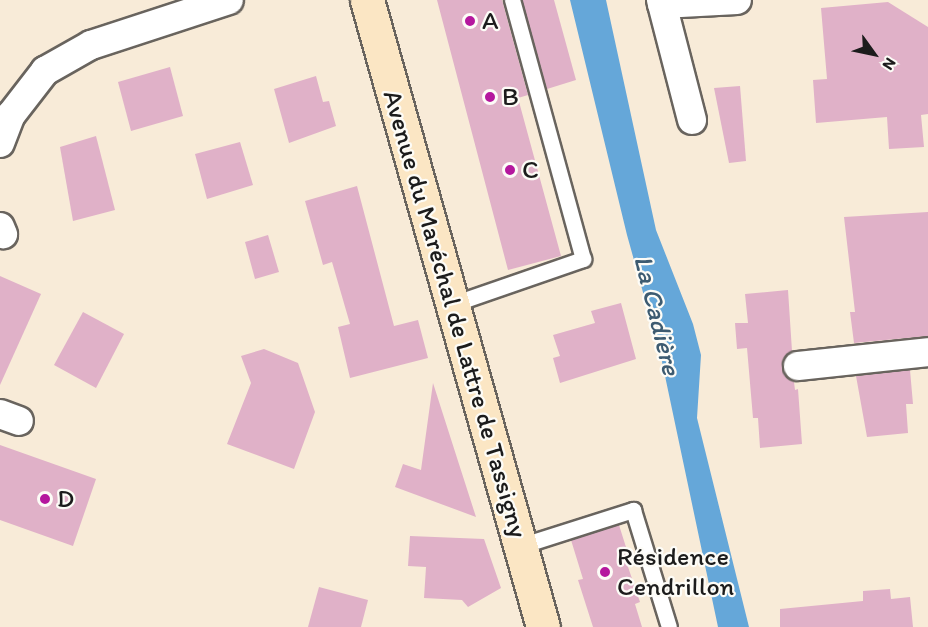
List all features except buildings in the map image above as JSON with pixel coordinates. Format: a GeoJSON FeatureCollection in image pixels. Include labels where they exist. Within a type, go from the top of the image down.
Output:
{"type":"FeatureCollection","features":[{"type":"Feature","properties":{"kind":"main road","name":"Avenue du Maréchal de Lattre de Tassigny"},"geometry":{"type":"LineString","coordinates":[[367,0],[543,627]]}},
{"type":"Feature","properties":{"kind":"street"},"geometry":{"type":"LineString","coordinates":[[0,143],[11,115],[45,71],[91,45],[229,0]]}},
{"type":"Feature","properties":{"kind":"street"},"geometry":{"type":"LineString","coordinates":[[692,120],[661,2],[737,0]]}},
{"type":"Feature","properties":{"kind":"street"},"geometry":{"type":"LineString","coordinates":[[798,366],[928,352]]}},
{"type":"Feature","properties":{"kind":"lane"},"geometry":{"type":"LineString","coordinates":[[453,304],[584,259],[512,0]]}},
{"type":"Feature","properties":{"kind":"lane"},"geometry":{"type":"LineString","coordinates":[[520,546],[633,510],[669,627]]}},
{"type":"Feature","properties":{"kind":"water","name":"La Cadière"},"geometry":{"type":"Polygon","coordinates":[[[570,0],[606,0],[656,230],[693,324],[701,355],[697,418],[749,627],[718,627],[661,357],[627,235],[570,0]]]}},
{"type":"Feature","properties":{"kind":"place","name":"A"},"geometry":{"type":"Point","coordinates":[470,21]}},
{"type":"Feature","properties":{"kind":"place","name":"B"},"geometry":{"type":"Point","coordinates":[490,97]}},
{"type":"Feature","properties":{"kind":"place","name":"C"},"geometry":{"type":"Point","coordinates":[510,170]}},
{"type":"Feature","properties":{"kind":"place","name":"D"},"geometry":{"type":"Point","coordinates":[45,499]}},
{"type":"Feature","properties":{"kind":"place","name":"Résidence Cendrillon"},"geometry":{"type":"Point","coordinates":[605,572]}}]}
